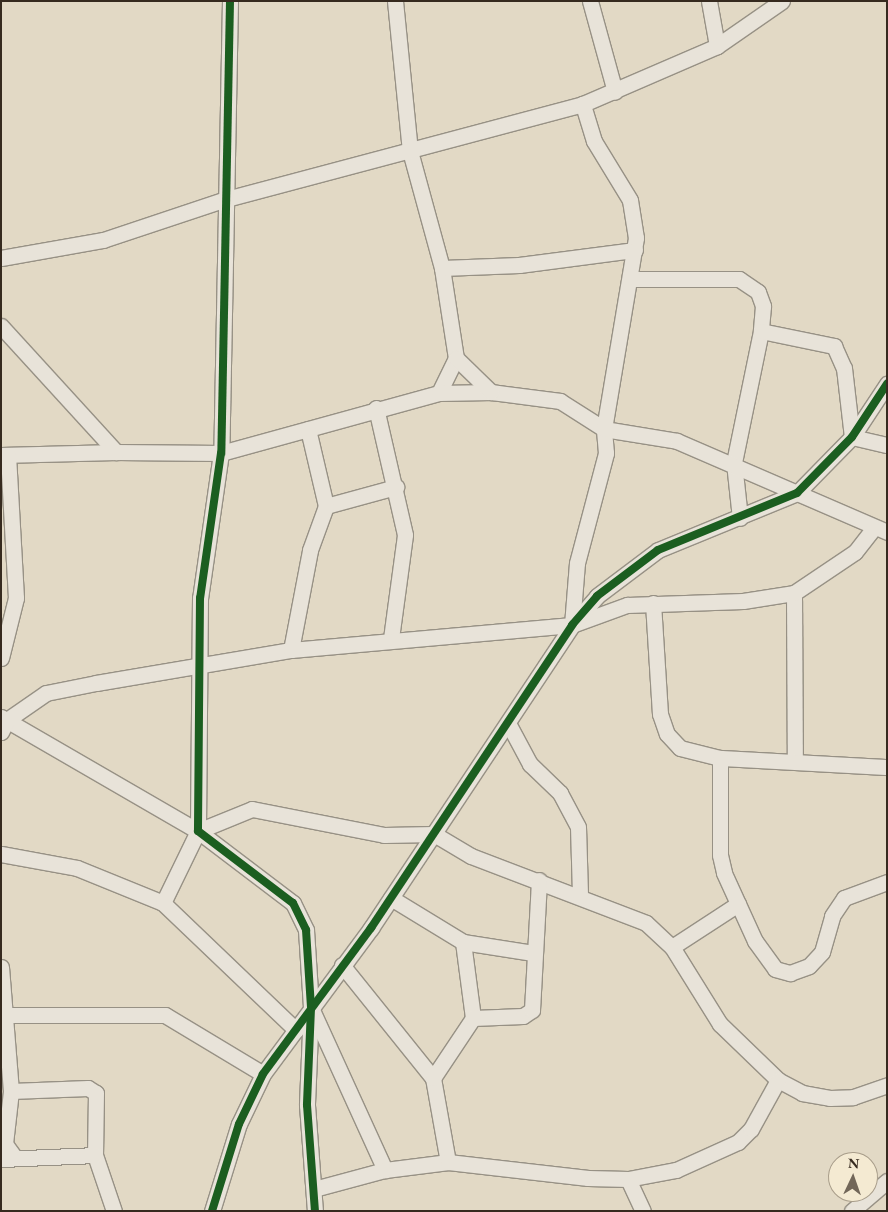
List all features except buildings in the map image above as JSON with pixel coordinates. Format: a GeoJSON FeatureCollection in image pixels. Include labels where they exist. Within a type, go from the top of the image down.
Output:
{"type":"FeatureCollection","features":[{"type":"Feature","properties":{"kind":"street"},"geometry":{"type":"LineString","coordinates":[[162,903],[198,831],[200,598],[221,453],[230,1]]}},
{"type":"Feature","properties":{"kind":"street"},"geometry":{"type":"LineString","coordinates":[[394,1],[410,151],[442,268],[456,358],[439,393]]}},
{"type":"Feature","properties":{"kind":"street"},"geometry":{"type":"LineString","coordinates":[[590,1],[615,92]]}},
{"type":"Feature","properties":{"kind":"street"},"geometry":{"type":"LineString","coordinates":[[709,1],[717,46]]}},
{"type":"Feature","properties":{"kind":"street"},"geometry":{"type":"LineString","coordinates":[[1,258],[103,240],[226,199],[583,104],[615,92],[717,46],[782,1]]}},
{"type":"Feature","properties":{"kind":"street"},"geometry":{"type":"LineString","coordinates":[[572,625],[577,563],[606,454],[604,429],[633,279],[635,250],[630,200],[594,141],[583,104]]}},
{"type":"Feature","properties":{"kind":"street"},"geometry":{"type":"LineString","coordinates":[[442,268],[520,265],[635,250]]}},
{"type":"Feature","properties":{"kind":"street"},"geometry":{"type":"LineString","coordinates":[[633,279],[744,281],[758,292],[763,306],[761,331],[734,463],[740,518]]}},
{"type":"Feature","properties":{"kind":"street"},"geometry":{"type":"LineString","coordinates":[[1,326],[116,452]]}},
{"type":"Feature","properties":{"kind":"street"},"geometry":{"type":"LineString","coordinates":[[761,331],[834,346],[840,352],[852,437]]}},
{"type":"Feature","properties":{"kind":"street"},"geometry":{"type":"LineString","coordinates":[[456,358],[491,392]]}},
{"type":"Feature","properties":{"kind":"street"},"geometry":{"type":"LineString","coordinates":[[212,1211],[241,1118],[263,1074],[391,898],[434,834],[454,798],[508,722],[572,625],[632,566],[658,550],[740,518],[797,493],[852,437],[887,384]]}},
{"type":"Feature","properties":{"kind":"street"},"geometry":{"type":"LineString","coordinates":[[1,658],[16,598],[5,455],[116,452],[221,453],[376,408],[439,393],[491,392],[560,401],[604,429],[677,441],[734,463],[880,531],[855,552],[794,593],[743,601],[627,605],[572,625],[391,639],[291,650],[46,693],[3,723],[198,831],[298,909],[306,930],[311,1008],[306,1066],[315,1211]]}},
{"type":"Feature","properties":{"kind":"street"},"geometry":{"type":"LineString","coordinates":[[376,408],[406,535],[391,639]]}},
{"type":"Feature","properties":{"kind":"street"},"geometry":{"type":"LineString","coordinates":[[291,650],[310,550],[326,506],[308,428]]}},
{"type":"Feature","properties":{"kind":"street"},"geometry":{"type":"LineString","coordinates":[[852,437],[887,445]]}},
{"type":"Feature","properties":{"kind":"street"},"geometry":{"type":"LineString","coordinates":[[326,506],[396,487]]}},
{"type":"Feature","properties":{"kind":"street"},"geometry":{"type":"LineString","coordinates":[[794,593],[795,758]]}},
{"type":"Feature","properties":{"kind":"street"},"geometry":{"type":"LineString","coordinates":[[653,604],[660,714],[667,734],[680,748],[720,758],[795,758],[887,767]]}},
{"type":"Feature","properties":{"kind":"street"},"geometry":{"type":"LineString","coordinates":[[508,722],[530,764],[570,810],[578,828],[580,896]]}},
{"type":"Feature","properties":{"kind":"street"},"geometry":{"type":"LineString","coordinates":[[720,758],[720,855],[738,904],[775,969],[790,973],[810,966],[822,952],[832,916],[844,898],[887,882]]}},
{"type":"Feature","properties":{"kind":"street"},"geometry":{"type":"LineString","coordinates":[[198,831],[252,809],[384,836],[434,834],[472,856],[540,880],[646,923],[672,947],[720,1024],[778,1080],[802,1093],[830,1098],[853,1097],[887,1085]]}},
{"type":"Feature","properties":{"kind":"street"},"geometry":{"type":"LineString","coordinates":[[1,854],[77,868],[162,903],[296,1030]]}},
{"type":"Feature","properties":{"kind":"street"},"geometry":{"type":"LineString","coordinates":[[473,1018],[522,1016],[532,1010],[533,953],[540,880]]}},
{"type":"Feature","properties":{"kind":"street"},"geometry":{"type":"LineString","coordinates":[[391,898],[463,942],[533,953]]}},
{"type":"Feature","properties":{"kind":"street"},"geometry":{"type":"LineString","coordinates":[[672,947],[738,904]]}},
{"type":"Feature","properties":{"kind":"street"},"geometry":{"type":"LineString","coordinates":[[433,1078],[473,1018],[463,942]]}},
{"type":"Feature","properties":{"kind":"street"},"geometry":{"type":"LineString","coordinates":[[342,965],[433,1078],[448,1162]]}},
{"type":"Feature","properties":{"kind":"street"},"geometry":{"type":"LineString","coordinates":[[1,967],[7,1015],[11,1091],[5,1144],[8,1159],[95,1156]]}},
{"type":"Feature","properties":{"kind":"street"},"geometry":{"type":"LineString","coordinates":[[311,1008],[385,1170]]}},
{"type":"Feature","properties":{"kind":"street"},"geometry":{"type":"LineString","coordinates":[[7,1015],[165,1015],[263,1074]]}},
{"type":"Feature","properties":{"kind":"street"},"geometry":{"type":"LineString","coordinates":[[314,1189],[385,1170],[448,1162],[550,1177],[628,1179],[676,1170],[738,1142],[751,1130],[778,1080]]}},
{"type":"Feature","properties":{"kind":"street"},"geometry":{"type":"LineString","coordinates":[[11,1091],[94,1090],[95,1156],[114,1211]]}},
{"type":"Feature","properties":{"kind":"street"},"geometry":{"type":"LineString","coordinates":[[628,1179],[643,1211]]}},
{"type":"Feature","properties":{"kind":"street"},"geometry":{"type":"LineString","coordinates":[[852,1211],[887,1181]]}},
{"type":"Feature","properties":{"kind":"cycle path"},"geometry":{"type":"LineString","coordinates":[[230,1],[221,453],[200,598],[198,831],[293,903],[306,930],[311,1008],[307,1105],[315,1211]]}},
{"type":"Feature","properties":{"kind":"cycle path"},"geometry":{"type":"LineString","coordinates":[[212,1211],[239,1124],[263,1074],[371,928],[572,625],[597,596],[658,550],[797,493],[852,437],[887,384]]}}]}
